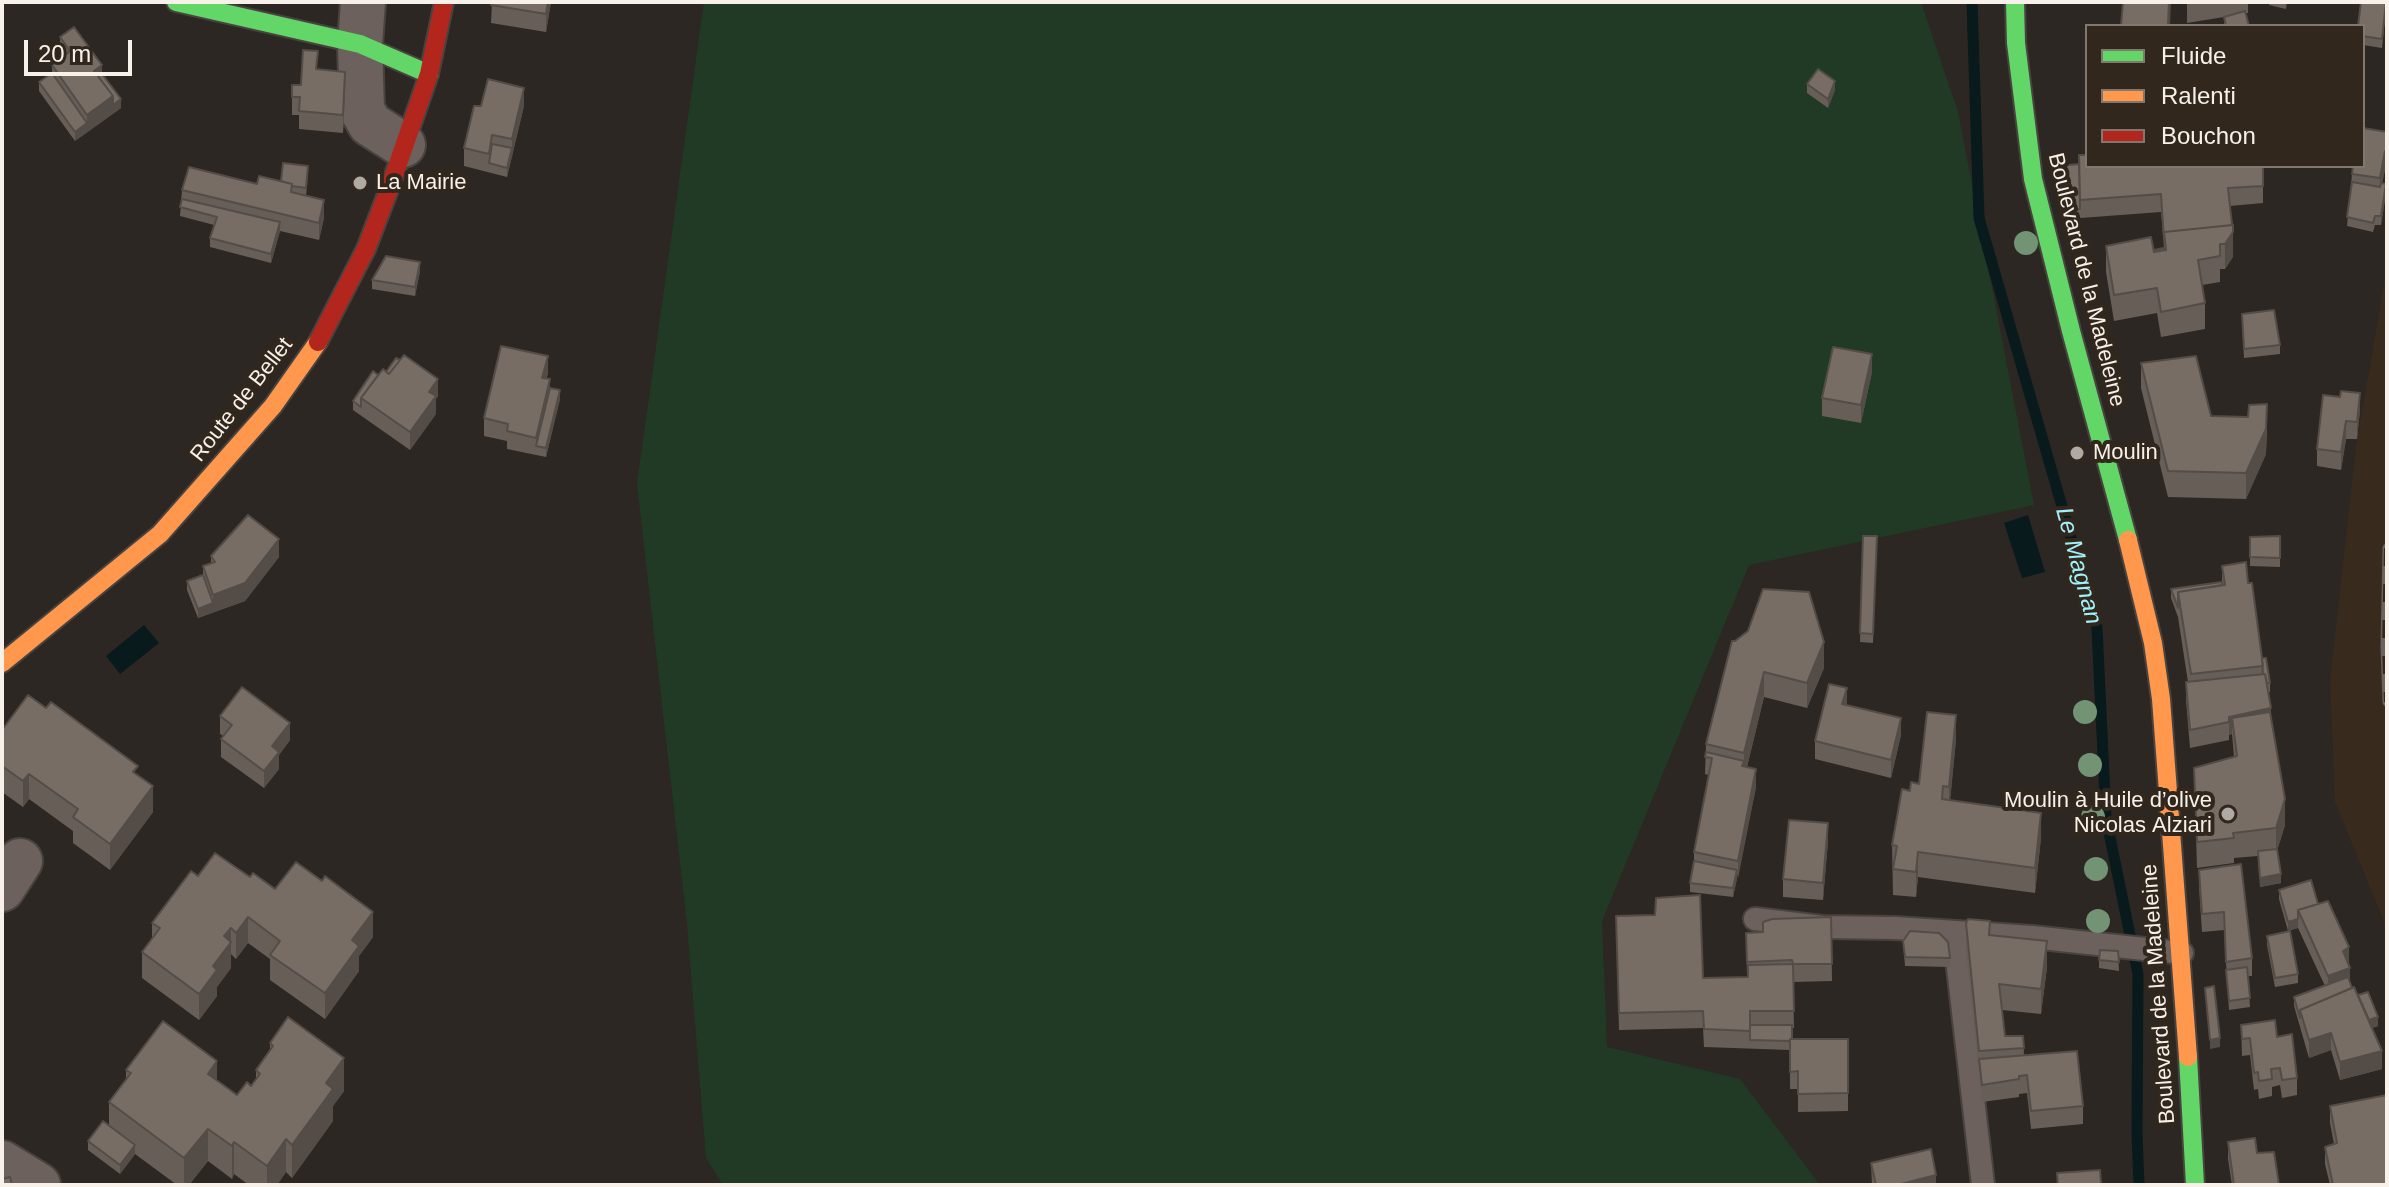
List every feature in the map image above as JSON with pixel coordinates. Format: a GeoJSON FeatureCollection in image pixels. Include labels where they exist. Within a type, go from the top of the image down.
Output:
{"type":"FeatureCollection","features":[{"type":"Feature","properties":{"kind":"street"},"geometry":{"type":"LineString","coordinates":[[176,2],[287,27],[362,23],[429,74]]}},
{"type":"Feature","properties":{"kind":"street","name":"Route de Bellet"},"geometry":{"type":"LineString","coordinates":[[2,663],[160,534],[273,406],[318,342],[366,249],[429,74],[444,2]]}},
{"type":"Feature","properties":{"kind":"street","name":"Boulevard de la Madeleine"},"geometry":{"type":"LineString","coordinates":[[2015,2],[2016,43],[2033,179],[2153,643],[2161,699],[2182,953],[2195,1185]]}},
{"type":"Feature","properties":{"kind":"street"},"geometry":{"type":"LineString","coordinates":[[362,23],[362,110],[370,124],[403,145]]}},
{"type":"Feature","properties":{"kind":"street"},"geometry":{"type":"LineString","coordinates":[[2,1161],[38,1185]]}},
{"type":"Feature","properties":{"kind":"lane"},"geometry":{"type":"LineString","coordinates":[[1755,919],[1822,927],[1895,928],[2032,937],[2182,953]]}},
{"type":"Feature","properties":{"kind":"lane"},"geometry":{"type":"LineString","coordinates":[[1954,933],[1983,1185]]}},
{"type":"Feature","properties":{"kind":"shaded area"},"geometry":{"type":"Polygon","coordinates":[[[2387,268],[2387,941],[2383,919],[2335,802],[2330,681],[2356,446],[2387,268]]]}},
{"type":"Feature","properties":{"kind":"shaded area"},"geometry":{"type":"Polygon","coordinates":[[[2028,515],[2045,572],[2022,578],[2004,523],[2028,515]]]}},
{"type":"Feature","properties":{"kind":"shaded area"},"geometry":{"type":"Polygon","coordinates":[[[144,625],[159,643],[120,674],[106,656],[144,625]]]}},
{"type":"Feature","properties":{"kind":"green space"},"geometry":{"type":"Polygon","coordinates":[[[704,2],[1921,2],[1958,112],[2034,505],[1749,565],[1602,921],[1607,1047],[1740,1079],[1820,1185],[723,1185],[706,1158],[687,924],[637,484],[704,2]]]}},
{"type":"Feature","properties":{"kind":"building"},"geometry":{"type":"Polygon","coordinates":[[[492,2],[548,2],[546,14],[491,5],[492,2]]]}},
{"type":"Feature","properties":{"kind":"building"},"geometry":{"type":"Polygon","coordinates":[[[2123,2],[2169,2],[2168,24],[2121,24],[2123,2]]]}},
{"type":"Feature","properties":{"kind":"building"},"geometry":{"type":"Polygon","coordinates":[[[2361,2],[2386,2],[2382,39],[2365,36],[2365,24],[2358,24],[2361,2]]]}},
{"type":"Feature","properties":{"kind":"building"},"geometry":{"type":"Polygon","coordinates":[[[2245,11],[2248,24],[2226,24],[2224,17],[2245,11]]]}},
{"type":"Feature","properties":{"kind":"building"},"geometry":{"type":"Polygon","coordinates":[[[74,27],[102,65],[94,71],[113,96],[87,115],[52,65],[70,51],[60,37],[74,27]]]}},
{"type":"Feature","properties":{"kind":"building"},"geometry":{"type":"Polygon","coordinates":[[[303,50],[318,51],[316,69],[345,72],[343,115],[299,111],[300,97],[292,97],[292,85],[301,85],[303,50]]]}},
{"type":"Feature","properties":{"kind":"building"},"geometry":{"type":"Polygon","coordinates":[[[1818,69],[1835,81],[1828,99],[1807,84],[1818,69]]]}},
{"type":"Feature","properties":{"kind":"building"},"geometry":{"type":"Polygon","coordinates":[[[52,73],[87,123],[75,132],[39,82],[52,73]]]}},
{"type":"Feature","properties":{"kind":"building"},"geometry":{"type":"Polygon","coordinates":[[[102,74],[121,99],[113,105],[113,96],[98,76],[102,74]]]}},
{"type":"Feature","properties":{"kind":"building"},"geometry":{"type":"Polygon","coordinates":[[[488,79],[524,88],[512,139],[492,135],[489,154],[464,148],[474,106],[481,106],[488,79]]]}},
{"type":"Feature","properties":{"kind":"building"},"geometry":{"type":"Polygon","coordinates":[[[2365,128],[2387,132],[2387,152],[2380,178],[2352,174],[2353,168],[2365,168],[2365,128]]]}},
{"type":"Feature","properties":{"kind":"building"},"geometry":{"type":"Polygon","coordinates":[[[492,144],[512,148],[507,168],[489,163],[492,144]]]}},
{"type":"Feature","properties":{"kind":"building"},"geometry":{"type":"Polygon","coordinates":[[[2079,155],[2085,155],[2085,168],[2263,168],[2263,186],[2228,188],[2232,225],[2164,232],[2164,239],[2161,194],[2080,200],[2079,155]]]}},
{"type":"Feature","properties":{"kind":"building"},"geometry":{"type":"Polygon","coordinates":[[[283,163],[308,166],[306,188],[281,181],[283,163]]]}},
{"type":"Feature","properties":{"kind":"building"},"geometry":{"type":"Polygon","coordinates":[[[2079,164],[2080,209],[2067,210],[2057,166],[2079,164]]]}},
{"type":"Feature","properties":{"kind":"building"},"geometry":{"type":"Polygon","coordinates":[[[189,167],[257,184],[259,176],[292,184],[291,192],[324,200],[319,223],[182,190],[189,167]]]}},
{"type":"Feature","properties":{"kind":"building"},"geometry":{"type":"Polygon","coordinates":[[[2352,182],[2380,187],[2381,183],[2386,184],[2381,216],[2375,216],[2373,223],[2347,217],[2352,182]]]}},
{"type":"Feature","properties":{"kind":"building"},"geometry":{"type":"Polygon","coordinates":[[[182,199],[280,222],[271,254],[210,238],[217,217],[180,207],[182,199]]]}},
{"type":"Feature","properties":{"kind":"building"},"geometry":{"type":"Polygon","coordinates":[[[2233,225],[2233,232],[2225,244],[2220,244],[2220,256],[2198,260],[2205,303],[2161,312],[2157,288],[2114,295],[2106,246],[2151,237],[2154,252],[2166,250],[2164,232],[2233,225]]]}},
{"type":"Feature","properties":{"kind":"building"},"geometry":{"type":"Polygon","coordinates":[[[386,256],[420,262],[415,287],[372,280],[386,256]]]}},
{"type":"Feature","properties":{"kind":"building"},"geometry":{"type":"Polygon","coordinates":[[[2274,310],[2280,345],[2244,349],[2242,314],[2274,310]]]}},
{"type":"Feature","properties":{"kind":"building"},"geometry":{"type":"Polygon","coordinates":[[[501,346],[548,356],[542,378],[550,379],[536,438],[507,431],[508,424],[484,418],[501,346]]]}},
{"type":"Feature","properties":{"kind":"building"},"geometry":{"type":"Polygon","coordinates":[[[1833,347],[1872,354],[1861,405],[1822,398],[1833,347]]]}},
{"type":"Feature","properties":{"kind":"building"},"geometry":{"type":"Polygon","coordinates":[[[404,355],[438,379],[429,392],[436,396],[410,432],[361,398],[383,369],[389,374],[404,355]]]}},
{"type":"Feature","properties":{"kind":"building"},"geometry":{"type":"Polygon","coordinates":[[[2196,356],[2211,416],[2248,417],[2249,405],[2267,404],[2266,429],[2246,473],[2168,471],[2141,363],[2196,356]]]}},
{"type":"Feature","properties":{"kind":"building"},"geometry":{"type":"Polygon","coordinates":[[[396,358],[400,360],[389,374],[386,372],[396,358]]]}},
{"type":"Feature","properties":{"kind":"building"},"geometry":{"type":"Polygon","coordinates":[[[373,371],[378,375],[361,398],[361,407],[353,401],[373,371]]]}},
{"type":"Feature","properties":{"kind":"building"},"geometry":{"type":"Polygon","coordinates":[[[550,388],[560,390],[546,448],[536,446],[550,388]]]}},
{"type":"Feature","properties":{"kind":"building"},"geometry":{"type":"Polygon","coordinates":[[[2341,391],[2360,393],[2357,422],[2346,421],[2341,452],[2317,449],[2323,395],[2340,397],[2341,391]]]}},
{"type":"Feature","properties":{"kind":"building"},"geometry":{"type":"Polygon","coordinates":[[[248,515],[279,539],[245,583],[213,595],[203,566],[215,562],[211,556],[248,515]]]}},
{"type":"Feature","properties":{"kind":"building"},"geometry":{"type":"Polygon","coordinates":[[[1863,536],[1877,536],[1873,634],[1860,633],[1863,536]]]}},
{"type":"Feature","properties":{"kind":"building"},"geometry":{"type":"Polygon","coordinates":[[[2280,536],[2280,558],[2250,557],[2250,537],[2280,536]]]}},
{"type":"Feature","properties":{"kind":"building"},"geometry":{"type":"Polygon","coordinates":[[[2246,562],[2248,583],[2252,583],[2263,666],[2191,674],[2178,592],[2225,585],[2222,566],[2246,562]]]}},
{"type":"Feature","properties":{"kind":"building"},"geometry":{"type":"Polygon","coordinates":[[[203,575],[213,603],[198,609],[187,581],[203,575]]]}},
{"type":"Feature","properties":{"kind":"building"},"geometry":{"type":"Polygon","coordinates":[[[2222,582],[2222,585],[2178,592],[2178,608],[2171,589],[2222,582]]]}},
{"type":"Feature","properties":{"kind":"building"},"geometry":{"type":"Polygon","coordinates":[[[1763,589],[1809,592],[1824,642],[1807,683],[1764,672],[1744,753],[1706,744],[1732,641],[1748,631],[1763,589]]]}},
{"type":"Feature","properties":{"kind":"building"},"geometry":{"type":"Polygon","coordinates":[[[2262,658],[2266,658],[2270,683],[2263,674],[2262,658]]]}},
{"type":"Feature","properties":{"kind":"building"},"geometry":{"type":"Polygon","coordinates":[[[2265,674],[2271,708],[2229,717],[2229,722],[2190,730],[2186,682],[2265,674]]]}},
{"type":"Feature","properties":{"kind":"building"},"geometry":{"type":"Polygon","coordinates":[[[1829,684],[1847,688],[1842,704],[1901,718],[1891,760],[1815,741],[1829,684]]]}},
{"type":"Feature","properties":{"kind":"building"},"geometry":{"type":"Polygon","coordinates":[[[242,687],[290,723],[272,746],[279,752],[264,771],[221,739],[232,725],[220,716],[242,687]]]}},
{"type":"Feature","properties":{"kind":"building"},"geometry":{"type":"Polygon","coordinates":[[[28,695],[46,708],[51,702],[138,766],[133,772],[153,786],[110,844],[73,817],[78,809],[29,774],[23,781],[2,766],[2,730],[28,695]]]}},
{"type":"Feature","properties":{"kind":"building"},"geometry":{"type":"Polygon","coordinates":[[[1927,712],[1956,715],[1949,787],[1943,786],[1942,799],[2041,813],[2035,868],[1918,852],[1916,872],[1893,869],[1897,846],[1892,845],[1902,789],[1910,791],[1911,782],[1919,784],[1927,712]]]}},
{"type":"Feature","properties":{"kind":"building"},"geometry":{"type":"Polygon","coordinates":[[[2270,712],[2285,799],[2276,828],[2233,833],[2234,838],[2197,842],[2194,768],[2237,756],[2232,718],[2270,712]]]}},
{"type":"Feature","properties":{"kind":"building"},"geometry":{"type":"Polygon","coordinates":[[[1706,752],[1744,761],[1742,766],[1756,769],[1738,861],[1694,852],[1712,758],[1705,757],[1706,752]]]}},
{"type":"Feature","properties":{"kind":"building"},"geometry":{"type":"Polygon","coordinates":[[[1789,820],[1828,823],[1823,883],[1783,879],[1789,820]]]}},
{"type":"Feature","properties":{"kind":"building"},"geometry":{"type":"Polygon","coordinates":[[[2277,849],[2281,874],[2260,878],[2258,851],[2277,849]]]}},
{"type":"Feature","properties":{"kind":"building"},"geometry":{"type":"Polygon","coordinates":[[[215,853],[250,877],[253,873],[275,889],[296,862],[322,881],[325,876],[373,912],[352,940],[359,946],[325,993],[270,955],[280,941],[248,917],[236,933],[231,928],[224,936],[231,942],[213,966],[217,970],[199,994],[142,952],[160,928],[152,923],[191,871],[198,876],[215,853]]]}},
{"type":"Feature","properties":{"kind":"building"},"geometry":{"type":"Polygon","coordinates":[[[1694,861],[1737,870],[1733,888],[1690,883],[1694,861]]]}},
{"type":"Feature","properties":{"kind":"building"},"geometry":{"type":"Polygon","coordinates":[[[2241,864],[2252,958],[2226,962],[2224,912],[2202,914],[2199,870],[2241,864]]]}},
{"type":"Feature","properties":{"kind":"building"},"geometry":{"type":"Polygon","coordinates":[[[2311,880],[2318,904],[2298,910],[2298,919],[2288,922],[2279,890],[2311,880]]]}},
{"type":"Feature","properties":{"kind":"building"},"geometry":{"type":"Polygon","coordinates":[[[1700,895],[1703,978],[1748,977],[1748,965],[1793,964],[1794,1011],[1750,1011],[1750,1031],[1704,1029],[1703,1011],[1619,1013],[1616,916],[1655,915],[1656,898],[1700,895]]]}},
{"type":"Feature","properties":{"kind":"building"},"geometry":{"type":"Polygon","coordinates":[[[2328,901],[2349,947],[2343,951],[2350,968],[2328,976],[2298,910],[2328,901]]]}},
{"type":"Feature","properties":{"kind":"building"},"geometry":{"type":"Polygon","coordinates":[[[1831,917],[1832,964],[1793,964],[1792,960],[1747,962],[1746,933],[1763,932],[1763,922],[1831,917]]]}},
{"type":"Feature","properties":{"kind":"building"},"geometry":{"type":"Polygon","coordinates":[[[1968,919],[1990,921],[1989,935],[2047,941],[2041,989],[1999,984],[2005,1036],[2023,1036],[2024,1048],[1979,1051],[1968,919]]]}},
{"type":"Feature","properties":{"kind":"building"},"geometry":{"type":"Polygon","coordinates":[[[1910,931],[1939,933],[1948,942],[1950,958],[1905,957],[1903,941],[1910,931]]]}},
{"type":"Feature","properties":{"kind":"building"},"geometry":{"type":"Polygon","coordinates":[[[2290,931],[2298,974],[2275,978],[2267,936],[2290,931]]]}},
{"type":"Feature","properties":{"kind":"building"},"geometry":{"type":"Polygon","coordinates":[[[2100,950],[2118,951],[2119,962],[2099,960],[2100,950]]]}},
{"type":"Feature","properties":{"kind":"building"},"geometry":{"type":"Polygon","coordinates":[[[2247,967],[2250,998],[2229,1001],[2226,970],[2247,967]]]}},
{"type":"Feature","properties":{"kind":"building"},"geometry":{"type":"Polygon","coordinates":[[[2348,977],[2352,988],[2300,1010],[2300,1018],[2294,997],[2348,977]]]}},
{"type":"Feature","properties":{"kind":"building"},"geometry":{"type":"Polygon","coordinates":[[[2214,986],[2220,1038],[2210,1040],[2205,988],[2214,986]]]}},
{"type":"Feature","properties":{"kind":"building"},"geometry":{"type":"Polygon","coordinates":[[[2354,987],[2382,1051],[2340,1062],[2331,1033],[2309,1040],[2300,1010],[2354,987]]]}},
{"type":"Feature","properties":{"kind":"building"},"geometry":{"type":"Polygon","coordinates":[[[2368,992],[2378,1017],[2369,1020],[2358,995],[2368,992]]]}},
{"type":"Feature","properties":{"kind":"building"},"geometry":{"type":"Polygon","coordinates":[[[288,1017],[344,1058],[326,1083],[333,1089],[292,1145],[286,1139],[267,1166],[234,1142],[232,1146],[208,1129],[184,1158],[109,1102],[131,1073],[126,1070],[163,1021],[217,1061],[208,1074],[237,1095],[247,1082],[251,1086],[260,1074],[256,1070],[288,1017]]]}},
{"type":"Feature","properties":{"kind":"building"},"geometry":{"type":"Polygon","coordinates":[[[2275,1020],[2277,1037],[2292,1034],[2297,1078],[2282,1080],[2280,1068],[2271,1069],[2272,1079],[2259,1081],[2258,1072],[2254,1073],[2250,1038],[2242,1039],[2241,1025],[2275,1020]]]}},
{"type":"Feature","properties":{"kind":"building"},"geometry":{"type":"Polygon","coordinates":[[[1750,1025],[1792,1025],[1792,1039],[1750,1040],[1750,1025]]]}},
{"type":"Feature","properties":{"kind":"building"},"geometry":{"type":"Polygon","coordinates":[[[1790,1039],[1848,1039],[1848,1093],[1798,1094],[1798,1071],[1790,1072],[1790,1039]]]}},
{"type":"Feature","properties":{"kind":"building"},"geometry":{"type":"Polygon","coordinates":[[[2077,1051],[2083,1106],[2031,1111],[2027,1075],[1982,1085],[1979,1059],[2077,1051]]]}},
{"type":"Feature","properties":{"kind":"building"},"geometry":{"type":"Polygon","coordinates":[[[2387,1095],[2387,1185],[2333,1185],[2325,1147],[2337,1143],[2330,1106],[2387,1095]]]}},
{"type":"Feature","properties":{"kind":"building"},"geometry":{"type":"Polygon","coordinates":[[[103,1121],[135,1145],[120,1165],[88,1141],[103,1121]]]}},
{"type":"Feature","properties":{"kind":"building"},"geometry":{"type":"Polygon","coordinates":[[[2255,1138],[2257,1153],[2274,1152],[2279,1185],[2234,1185],[2228,1142],[2255,1138]]]}},
{"type":"Feature","properties":{"kind":"building"},"geometry":{"type":"Polygon","coordinates":[[[1931,1149],[1936,1175],[1897,1185],[1876,1185],[1871,1163],[1931,1149]]]}},
{"type":"Feature","properties":{"kind":"building"},"geometry":{"type":"Polygon","coordinates":[[[2100,1170],[2101,1185],[2058,1185],[2057,1173],[2100,1170]]]}},
{"type":"Feature","properties":{"kind":"building"},"geometry":{"type":"Polygon","coordinates":[[[10,1177],[12,1185],[2,1185],[2,1179],[10,1177]]]}},
{"type":"Feature","properties":{"kind":"waterway","name":"Le Magnan"},"geometry":{"type":"LineString","coordinates":[[1972,2],[1979,218],[2097,628],[2106,818],[2138,974],[2139,1185]]}},
{"type":"Feature","properties":{"kind":"railway"},"geometry":{"type":"LineString","coordinates":[[2387,548],[2387,702]]}},
{"type":"Feature","properties":{"kind":"traffic: fast"},"geometry":{"type":"LineString","coordinates":[[176,2],[360,44],[429,74]]}},
{"type":"Feature","properties":{"kind":"traffic: fast"},"geometry":{"type":"LineString","coordinates":[[2015,2],[2016,43],[2033,179],[2128,540]]}},
{"type":"Feature","properties":{"kind":"traffic: fast"},"geometry":{"type":"LineString","coordinates":[[2188,1057],[2195,1185]]}},
{"type":"Feature","properties":{"kind":"traffic: slow"},"geometry":{"type":"LineString","coordinates":[[2,663],[160,534],[273,406],[318,342]]}},
{"type":"Feature","properties":{"kind":"traffic: slow"},"geometry":{"type":"LineString","coordinates":[[2128,540],[2153,643],[2161,699],[2188,1057]]}},
{"type":"Feature","properties":{"kind":"traffic: jam"},"geometry":{"type":"LineString","coordinates":[[318,342],[366,249],[391,184],[429,74],[444,2]]}},
{"type":"Feature","properties":{"kind":"place","name":"La Mairie"},"geometry":{"type":"Point","coordinates":[360,183]}},
{"type":"Feature","properties":{"kind":"place","name":"Moulin"},"geometry":{"type":"Point","coordinates":[2077,453]}},
{"type":"Feature","properties":{"kind":"place","name":"Moulin à Huile d’olive Nicolas Alziari"},"geometry":{"type":"Point","coordinates":[2228,814]}}]}
